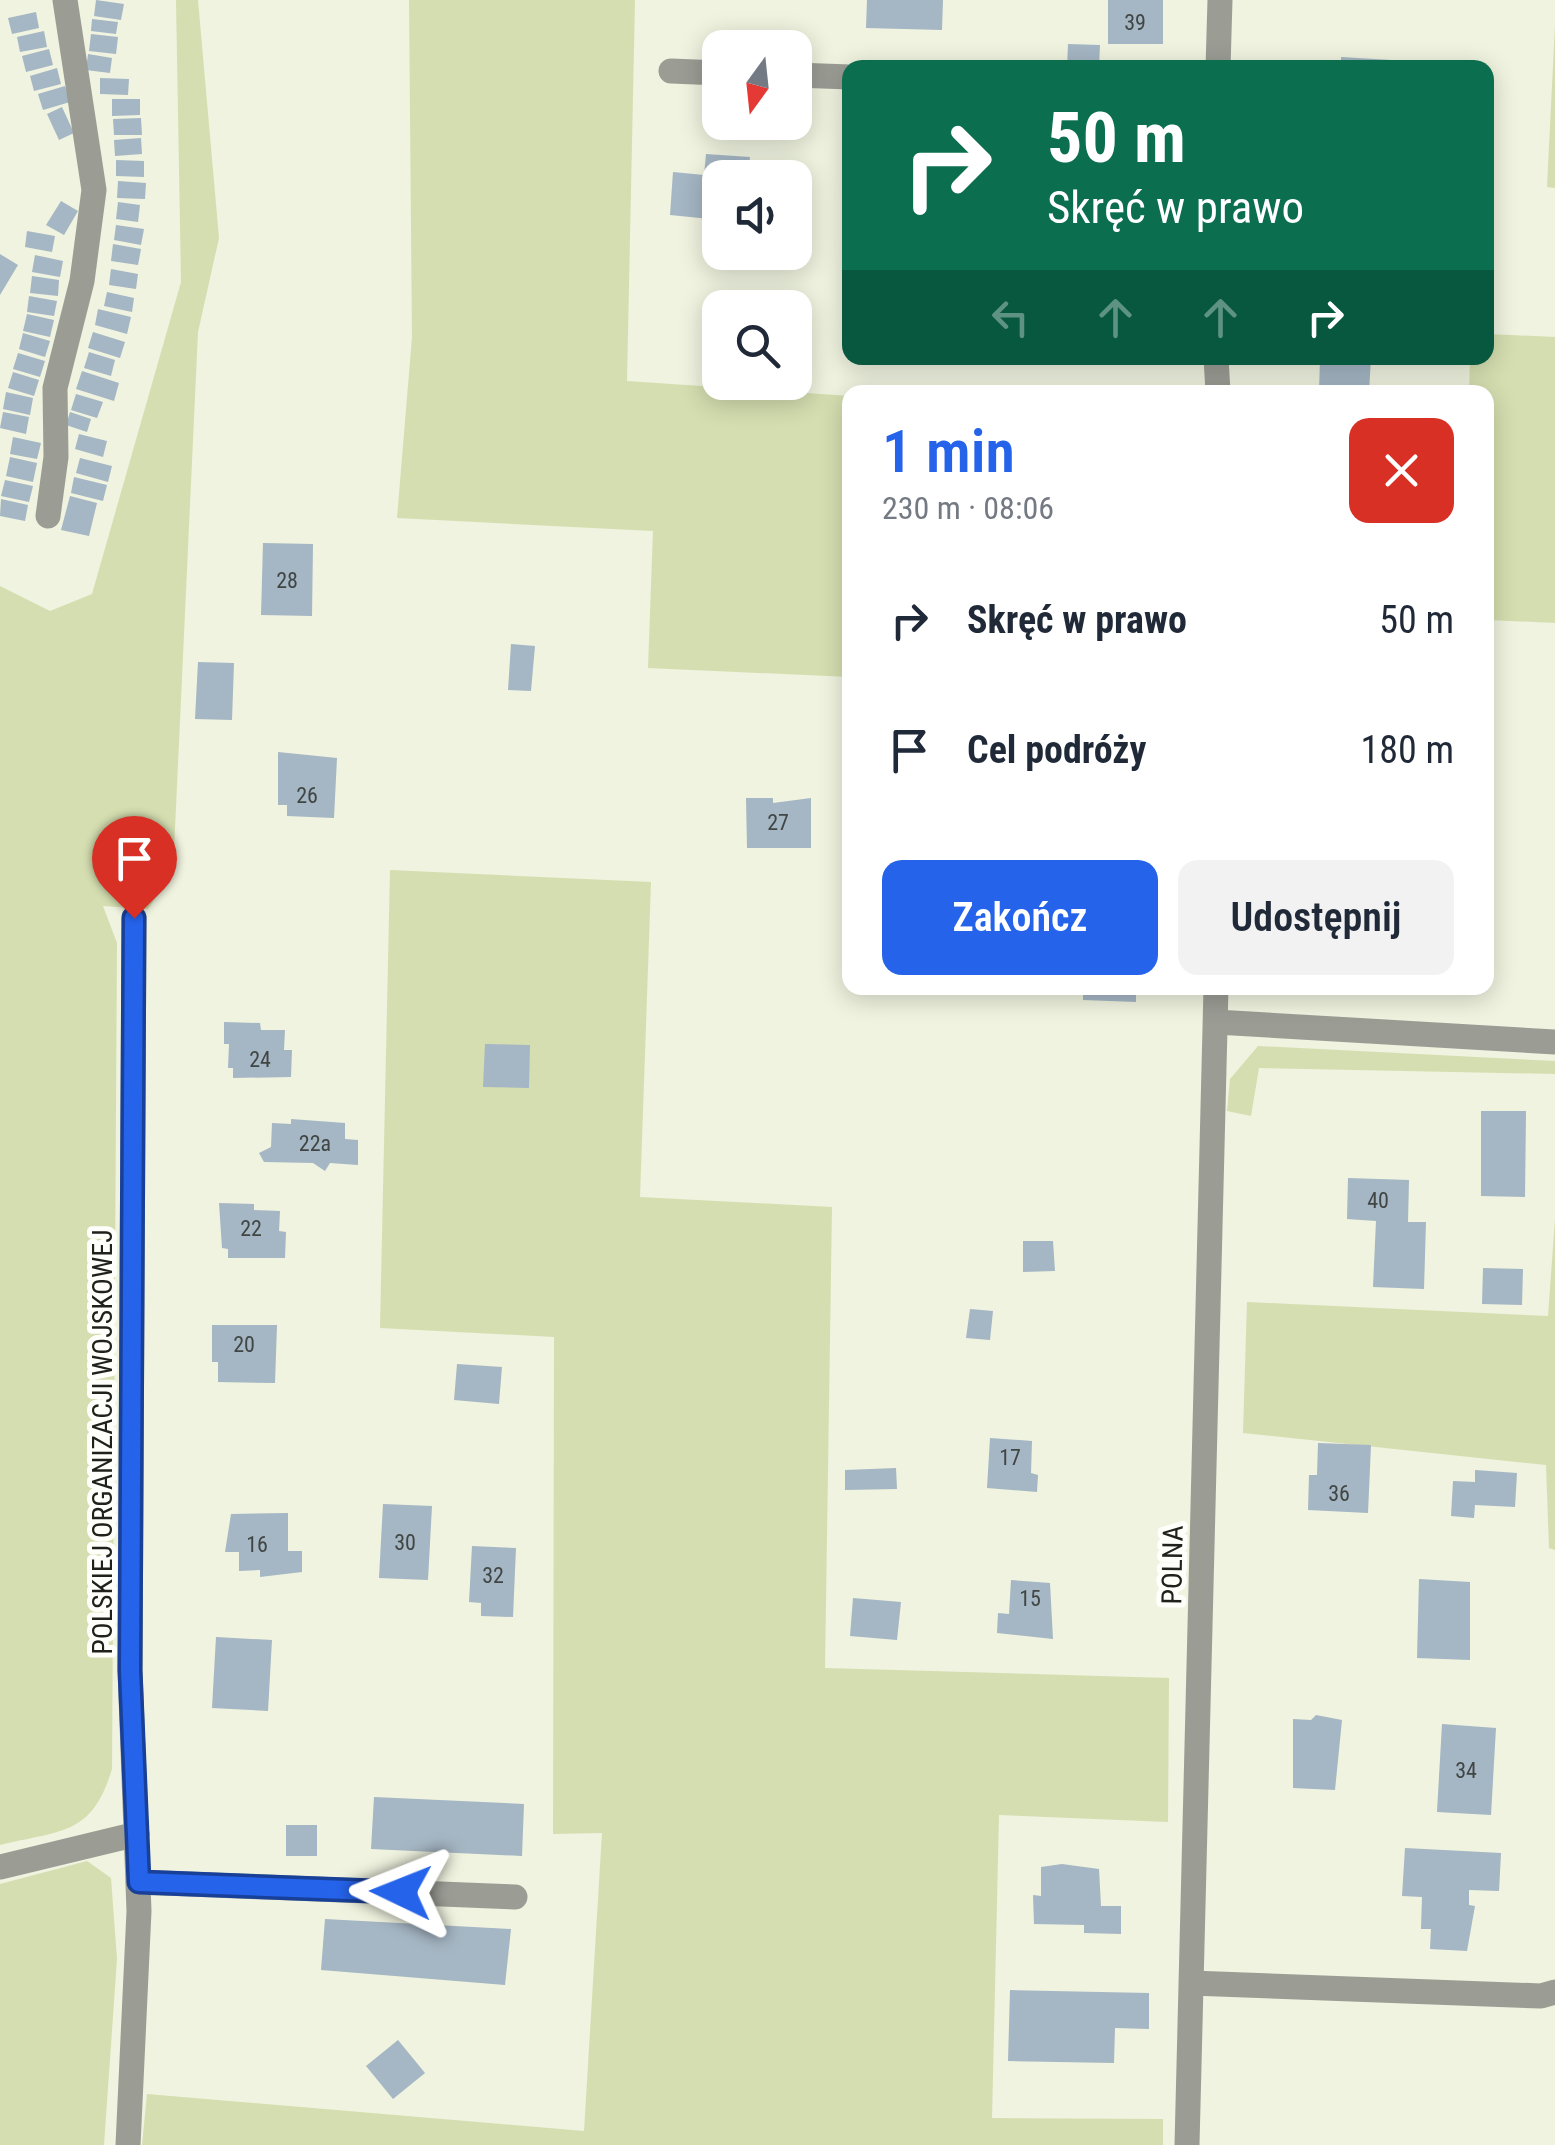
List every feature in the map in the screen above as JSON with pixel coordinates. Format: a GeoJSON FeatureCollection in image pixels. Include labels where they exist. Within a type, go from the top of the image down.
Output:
{"type":"FeatureCollection","features":[{"type":"Feature","properties":{"kind":"street"},"geometry":{"type":"LineString","coordinates":[[48,516],[56,457],[56,388],[82,281],[94,190],[65,0]]}},
{"type":"Feature","properties":{"kind":"street"},"geometry":{"type":"LineString","coordinates":[[1218,60],[1220,0]]}},
{"type":"Feature","properties":{"kind":"street"},"geometry":{"type":"LineString","coordinates":[[671,71],[702,72]]}},
{"type":"Feature","properties":{"kind":"street"},"geometry":{"type":"LineString","coordinates":[[812,76],[842,77]]}},
{"type":"Feature","properties":{"kind":"street","name":"POLSKIEJ ORGANIZACJI WOJSKOWEJ"},"geometry":{"type":"LineString","coordinates":[[128,2145],[139,1882],[130,1670],[134,918]]}},
{"type":"Feature","properties":{"kind":"street","name":"POLNA"},"geometry":{"type":"LineString","coordinates":[[1188,2145],[1216,995]]}},
{"type":"Feature","properties":{"kind":"street"},"geometry":{"type":"LineString","coordinates":[[1216,1022],[1555,1042]]}},
{"type":"Feature","properties":{"kind":"street"},"geometry":{"type":"LineString","coordinates":[[0,1866],[137,1834]]}},
{"type":"Feature","properties":{"kind":"street"},"geometry":{"type":"LineString","coordinates":[[139,1882],[515,1897]]}},
{"type":"Feature","properties":{"kind":"street"},"geometry":{"type":"LineString","coordinates":[[1192,1983],[1542,1996],[1555,1992]]}},
{"type":"Feature","properties":{"kind":"green space"},"geometry":{"type":"Polygon","coordinates":[[[176,0],[198,0],[219,238],[198,332],[173,872],[148,909],[103,906],[117,943],[112,1769],[104,1791],[84,1819],[57,1832],[0,1845],[0,586],[50,611],[92,594],[181,282],[176,0]]]}},
{"type":"Feature","properties":{"kind":"green space"},"geometry":{"type":"Polygon","coordinates":[[[409,0],[635,0],[627,381],[702,386],[702,400],[812,400],[812,393],[842,395],[842,677],[648,668],[653,531],[397,518],[412,337],[409,0]]]}},
{"type":"Feature","properties":{"kind":"green space"},"geometry":{"type":"Polygon","coordinates":[[[1555,25],[1555,188],[1547,187],[1555,25]]]}},
{"type":"Feature","properties":{"kind":"green space"},"geometry":{"type":"Polygon","coordinates":[[[1494,334],[1555,337],[1555,623],[1494,620],[1494,385],[1469,385],[1470,365],[1494,365],[1494,334]]]}},
{"type":"Feature","properties":{"kind":"green space"},"geometry":{"type":"Polygon","coordinates":[[[390,870],[651,882],[640,1197],[832,1207],[825,1668],[1169,1678],[1168,1822],[999,1815],[992,2118],[1163,2119],[1163,2145],[142,2145],[147,2094],[584,2131],[602,1833],[553,1834],[554,1337],[380,1328],[390,870]]]}},
{"type":"Feature","properties":{"kind":"green space"},"geometry":{"type":"Polygon","coordinates":[[[1258,1046],[1555,1061],[1555,1074],[1259,1068],[1251,1116],[1227,1111],[1230,1079],[1258,1046]]]}},
{"type":"Feature","properties":{"kind":"green space"},"geometry":{"type":"Polygon","coordinates":[[[1555,1219],[1555,1550],[1549,1548],[1546,1465],[1243,1433],[1247,1302],[1548,1316],[1555,1219]]]}},
{"type":"Feature","properties":{"kind":"green space"},"geometry":{"type":"Polygon","coordinates":[[[87,1861],[111,1878],[117,1959],[104,2145],[0,2145],[0,1884],[87,1861]]]}},
{"type":"Feature","properties":{"kind":"building"},"geometry":{"type":"Polygon","coordinates":[[[96,0],[124,4],[121,20],[94,16],[96,0]]]}},
{"type":"Feature","properties":{"kind":"building"},"geometry":{"type":"Polygon","coordinates":[[[867,0],[943,0],[942,30],[866,28],[867,0]]]}},
{"type":"Feature","properties":{"kind":"building"},"geometry":{"type":"Polygon","coordinates":[[[1108,0],[1163,0],[1163,44],[1108,44],[1108,0]]]}},
{"type":"Feature","properties":{"kind":"building"},"geometry":{"type":"Polygon","coordinates":[[[36,12],[39,28],[12,34],[8,18],[36,12]]]}},
{"type":"Feature","properties":{"kind":"building"},"geometry":{"type":"Polygon","coordinates":[[[92,19],[118,22],[116,34],[91,31],[92,19]]]}},
{"type":"Feature","properties":{"kind":"building"},"geometry":{"type":"Polygon","coordinates":[[[44,31],[47,47],[20,52],[17,37],[44,31]]]}},
{"type":"Feature","properties":{"kind":"building"},"geometry":{"type":"Polygon","coordinates":[[[91,34],[118,37],[116,54],[89,51],[91,34]]]}},
{"type":"Feature","properties":{"kind":"building"},"geometry":{"type":"Polygon","coordinates":[[[1068,44],[1100,45],[1099,60],[1067,60],[1068,44]]]}},
{"type":"Feature","properties":{"kind":"building"},"geometry":{"type":"Polygon","coordinates":[[[49,49],[53,65],[26,72],[22,56],[49,49]]]}},
{"type":"Feature","properties":{"kind":"building"},"geometry":{"type":"Polygon","coordinates":[[[88,54],[112,58],[110,73],[86,70],[88,54]]]}},
{"type":"Feature","properties":{"kind":"building"},"geometry":{"type":"Polygon","coordinates":[[[1341,57],[1392,60],[1341,60],[1341,57]]]}},
{"type":"Feature","properties":{"kind":"building"},"geometry":{"type":"Polygon","coordinates":[[[57,68],[61,84],[34,91],[30,76],[57,68]]]}},
{"type":"Feature","properties":{"kind":"building"},"geometry":{"type":"Polygon","coordinates":[[[100,78],[129,79],[128,95],[100,94],[100,78]]]}},
{"type":"Feature","properties":{"kind":"building"},"geometry":{"type":"Polygon","coordinates":[[[65,86],[70,102],[43,110],[38,94],[65,86]]]}},
{"type":"Feature","properties":{"kind":"building"},"geometry":{"type":"Polygon","coordinates":[[[112,99],[140,99],[140,115],[112,116],[112,99]]]}},
{"type":"Feature","properties":{"kind":"building"},"geometry":{"type":"Polygon","coordinates":[[[62,107],[74,133],[59,140],[47,114],[62,107]]]}},
{"type":"Feature","properties":{"kind":"building"},"geometry":{"type":"Polygon","coordinates":[[[141,118],[142,135],[114,135],[113,119],[141,118]]]}},
{"type":"Feature","properties":{"kind":"building"},"geometry":{"type":"Polygon","coordinates":[[[141,138],[142,154],[115,156],[114,140],[141,138]]]}},
{"type":"Feature","properties":{"kind":"building"},"geometry":{"type":"Polygon","coordinates":[[[706,154],[750,157],[750,160],[705,160],[706,154]]]}},
{"type":"Feature","properties":{"kind":"building"},"geometry":{"type":"Polygon","coordinates":[[[116,160],[144,161],[144,177],[116,176],[116,160]]]}},
{"type":"Feature","properties":{"kind":"building"},"geometry":{"type":"Polygon","coordinates":[[[673,172],[702,175],[702,218],[670,215],[673,172]]]}},
{"type":"Feature","properties":{"kind":"building"},"geometry":{"type":"Polygon","coordinates":[[[118,181],[146,183],[145,199],[117,198],[118,181]]]}},
{"type":"Feature","properties":{"kind":"building"},"geometry":{"type":"Polygon","coordinates":[[[61,201],[78,211],[64,235],[46,225],[61,201]]]}},
{"type":"Feature","properties":{"kind":"building"},"geometry":{"type":"Polygon","coordinates":[[[118,202],[140,205],[138,222],[116,219],[118,202]]]}},
{"type":"Feature","properties":{"kind":"building"},"geometry":{"type":"Polygon","coordinates":[[[116,225],[144,229],[141,245],[114,240],[116,225]]]}},
{"type":"Feature","properties":{"kind":"building"},"geometry":{"type":"Polygon","coordinates":[[[27,231],[55,236],[52,252],[25,247],[27,231]]]}},
{"type":"Feature","properties":{"kind":"building"},"geometry":{"type":"Polygon","coordinates":[[[113,244],[141,249],[138,265],[111,261],[113,244]]]}},
{"type":"Feature","properties":{"kind":"building"},"geometry":{"type":"Polygon","coordinates":[[[0,254],[18,265],[0,295],[0,254]]]}},
{"type":"Feature","properties":{"kind":"building"},"geometry":{"type":"Polygon","coordinates":[[[35,255],[63,261],[60,277],[32,272],[35,255]]]}},
{"type":"Feature","properties":{"kind":"building"},"geometry":{"type":"Polygon","coordinates":[[[111,269],[138,274],[136,289],[109,285],[111,269]]]}},
{"type":"Feature","properties":{"kind":"building"},"geometry":{"type":"Polygon","coordinates":[[[32,276],[59,280],[58,296],[30,293],[32,276]]]}},
{"type":"Feature","properties":{"kind":"building"},"geometry":{"type":"Polygon","coordinates":[[[107,292],[134,298],[132,312],[104,306],[107,292]]]}},
{"type":"Feature","properties":{"kind":"building"},"geometry":{"type":"Polygon","coordinates":[[[29,296],[57,301],[54,316],[27,312],[29,296]]]}},
{"type":"Feature","properties":{"kind":"building"},"geometry":{"type":"Polygon","coordinates":[[[98,309],[131,317],[127,334],[95,325],[98,309]]]}},
{"type":"Feature","properties":{"kind":"building"},"geometry":{"type":"Polygon","coordinates":[[[27,314],[54,320],[50,337],[23,331],[27,314]]]}},
{"type":"Feature","properties":{"kind":"building"},"geometry":{"type":"Polygon","coordinates":[[[93,332],[125,342],[120,358],[88,348],[93,332]]]}},
{"type":"Feature","properties":{"kind":"building"},"geometry":{"type":"Polygon","coordinates":[[[23,333],[50,341],[45,357],[19,349],[23,333]]]}},
{"type":"Feature","properties":{"kind":"building"},"geometry":{"type":"Polygon","coordinates":[[[89,352],[115,360],[111,376],[84,368],[89,352]]]}},
{"type":"Feature","properties":{"kind":"building"},"geometry":{"type":"Polygon","coordinates":[[[18,353],[45,361],[40,377],[13,369],[18,353]]]}},
{"type":"Feature","properties":{"kind":"building"},"geometry":{"type":"Polygon","coordinates":[[[1320,365],[1371,365],[1369,385],[1319,385],[1320,365]]]}},
{"type":"Feature","properties":{"kind":"building"},"geometry":{"type":"Polygon","coordinates":[[[82,371],[119,383],[114,401],[76,389],[82,371]]]}},
{"type":"Feature","properties":{"kind":"building"},"geometry":{"type":"Polygon","coordinates":[[[13,372],[39,380],[34,396],[8,388],[13,372]]]}},
{"type":"Feature","properties":{"kind":"building"},"geometry":{"type":"Polygon","coordinates":[[[6,392],[33,398],[30,415],[3,409],[6,392]]]}},
{"type":"Feature","properties":{"kind":"building"},"geometry":{"type":"Polygon","coordinates":[[[76,394],[103,402],[97,418],[71,410],[76,394]]]}},
{"type":"Feature","properties":{"kind":"building"},"geometry":{"type":"Polygon","coordinates":[[[3,412],[29,417],[26,434],[0,428],[3,412]]]}},
{"type":"Feature","properties":{"kind":"building"},"geometry":{"type":"Polygon","coordinates":[[[70,412],[91,419],[87,432],[66,425],[70,412]]]}},
{"type":"Feature","properties":{"kind":"building"},"geometry":{"type":"Polygon","coordinates":[[[79,434],[107,441],[103,457],[75,449],[79,434]]]}},
{"type":"Feature","properties":{"kind":"building"},"geometry":{"type":"Polygon","coordinates":[[[13,437],[41,443],[37,459],[10,454],[13,437]]]}},
{"type":"Feature","properties":{"kind":"building"},"geometry":{"type":"Polygon","coordinates":[[[10,457],[37,463],[33,482],[6,476],[10,457]]]}},
{"type":"Feature","properties":{"kind":"building"},"geometry":{"type":"Polygon","coordinates":[[[80,458],[112,466],[108,482],[76,473],[80,458]]]}},
{"type":"Feature","properties":{"kind":"building"},"geometry":{"type":"Polygon","coordinates":[[[74,477],[107,485],[103,501],[71,493],[74,477]]]}},
{"type":"Feature","properties":{"kind":"building"},"geometry":{"type":"Polygon","coordinates":[[[5,480],[33,486],[29,502],[1,496],[5,480]]]}},
{"type":"Feature","properties":{"kind":"building"},"geometry":{"type":"Polygon","coordinates":[[[70,496],[97,503],[89,536],[61,530],[70,496]]]}},
{"type":"Feature","properties":{"kind":"building"},"geometry":{"type":"Polygon","coordinates":[[[1,499],[28,505],[25,521],[0,516],[1,499]]]}},
{"type":"Feature","properties":{"kind":"building"},"geometry":{"type":"Polygon","coordinates":[[[263,543],[313,544],[312,616],[261,615],[263,543]]]}},
{"type":"Feature","properties":{"kind":"building"},"geometry":{"type":"Polygon","coordinates":[[[511,644],[535,646],[531,691],[508,690],[511,644]]]}},
{"type":"Feature","properties":{"kind":"building"},"geometry":{"type":"Polygon","coordinates":[[[198,662],[234,663],[232,720],[195,719],[198,662]]]}},
{"type":"Feature","properties":{"kind":"building"},"geometry":{"type":"Polygon","coordinates":[[[278,752],[337,758],[334,818],[287,816],[287,805],[278,805],[278,752]]]}},
{"type":"Feature","properties":{"kind":"building"},"geometry":{"type":"Polygon","coordinates":[[[746,798],[773,798],[773,803],[811,798],[811,848],[747,848],[746,798]]]}},
{"type":"Feature","properties":{"kind":"building"},"geometry":{"type":"Polygon","coordinates":[[[1083,995],[1136,995],[1136,1002],[1083,1000],[1083,995]]]}},
{"type":"Feature","properties":{"kind":"building"},"geometry":{"type":"Polygon","coordinates":[[[224,1022],[260,1023],[261,1030],[285,1030],[284,1050],[292,1050],[291,1077],[233,1078],[233,1068],[228,1068],[229,1044],[224,1044],[224,1022]]]}},
{"type":"Feature","properties":{"kind":"building"},"geometry":{"type":"Polygon","coordinates":[[[485,1044],[530,1045],[529,1088],[483,1087],[485,1044]]]}},
{"type":"Feature","properties":{"kind":"building"},"geometry":{"type":"Polygon","coordinates":[[[1481,1111],[1526,1111],[1525,1197],[1481,1196],[1481,1111]]]}},
{"type":"Feature","properties":{"kind":"building"},"geometry":{"type":"Polygon","coordinates":[[[291,1119],[345,1123],[345,1139],[358,1140],[358,1165],[330,1163],[325,1171],[313,1163],[264,1162],[259,1153],[271,1147],[272,1123],[291,1124],[291,1119]]]}},
{"type":"Feature","properties":{"kind":"building"},"geometry":{"type":"Polygon","coordinates":[[[1348,1178],[1409,1180],[1408,1222],[1426,1222],[1424,1289],[1373,1287],[1376,1221],[1347,1219],[1348,1178]]]}},
{"type":"Feature","properties":{"kind":"building"},"geometry":{"type":"Polygon","coordinates":[[[219,1203],[254,1204],[254,1210],[280,1211],[279,1231],[286,1232],[285,1258],[228,1258],[228,1249],[222,1248],[219,1203]]]}},
{"type":"Feature","properties":{"kind":"building"},"geometry":{"type":"Polygon","coordinates":[[[1023,1241],[1053,1241],[1055,1271],[1023,1272],[1023,1241]]]}},
{"type":"Feature","properties":{"kind":"building"},"geometry":{"type":"Polygon","coordinates":[[[1483,1268],[1523,1269],[1522,1305],[1482,1304],[1483,1268]]]}},
{"type":"Feature","properties":{"kind":"building"},"geometry":{"type":"Polygon","coordinates":[[[970,1309],[993,1311],[990,1340],[966,1338],[970,1309]]]}},
{"type":"Feature","properties":{"kind":"building"},"geometry":{"type":"Polygon","coordinates":[[[212,1325],[277,1325],[275,1383],[218,1382],[218,1362],[212,1362],[212,1325]]]}},
{"type":"Feature","properties":{"kind":"building"},"geometry":{"type":"Polygon","coordinates":[[[457,1364],[502,1367],[499,1404],[454,1400],[457,1364]]]}},
{"type":"Feature","properties":{"kind":"building"},"geometry":{"type":"Polygon","coordinates":[[[990,1438],[1032,1441],[1031,1473],[1038,1475],[1037,1492],[987,1488],[990,1438]]]}},
{"type":"Feature","properties":{"kind":"building"},"geometry":{"type":"Polygon","coordinates":[[[1318,1443],[1371,1445],[1368,1513],[1308,1510],[1309,1475],[1317,1475],[1318,1443]]]}},
{"type":"Feature","properties":{"kind":"building"},"geometry":{"type":"Polygon","coordinates":[[[896,1468],[897,1489],[845,1490],[845,1470],[896,1468]]]}},
{"type":"Feature","properties":{"kind":"building"},"geometry":{"type":"Polygon","coordinates":[[[1475,1470],[1517,1473],[1515,1507],[1475,1505],[1474,1518],[1451,1516],[1453,1481],[1475,1482],[1475,1470]]]}},
{"type":"Feature","properties":{"kind":"building"},"geometry":{"type":"Polygon","coordinates":[[[383,1504],[432,1506],[428,1580],[379,1578],[383,1504]]]}},
{"type":"Feature","properties":{"kind":"building"},"geometry":{"type":"Polygon","coordinates":[[[288,1513],[288,1551],[302,1551],[302,1572],[260,1577],[260,1570],[239,1571],[239,1552],[225,1552],[231,1514],[288,1513]]]}},
{"type":"Feature","properties":{"kind":"building"},"geometry":{"type":"Polygon","coordinates":[[[472,1546],[516,1548],[513,1617],[481,1616],[481,1603],[469,1602],[472,1546]]]}},
{"type":"Feature","properties":{"kind":"building"},"geometry":{"type":"Polygon","coordinates":[[[1419,1579],[1470,1582],[1470,1660],[1417,1658],[1419,1579]]]}},
{"type":"Feature","properties":{"kind":"building"},"geometry":{"type":"Polygon","coordinates":[[[1011,1580],[1050,1583],[1053,1639],[997,1633],[998,1613],[1009,1614],[1011,1580]]]}},
{"type":"Feature","properties":{"kind":"building"},"geometry":{"type":"Polygon","coordinates":[[[853,1598],[901,1602],[897,1640],[850,1636],[853,1598]]]}},
{"type":"Feature","properties":{"kind":"building"},"geometry":{"type":"Polygon","coordinates":[[[216,1637],[272,1640],[268,1711],[212,1708],[216,1637]]]}},
{"type":"Feature","properties":{"kind":"building"},"geometry":{"type":"Polygon","coordinates":[[[1316,1715],[1342,1720],[1335,1790],[1293,1788],[1293,1719],[1311,1720],[1316,1715]]]}},
{"type":"Feature","properties":{"kind":"building"},"geometry":{"type":"Polygon","coordinates":[[[1442,1724],[1496,1728],[1491,1815],[1437,1812],[1442,1724]]]}},
{"type":"Feature","properties":{"kind":"building"},"geometry":{"type":"Polygon","coordinates":[[[374,1797],[524,1804],[522,1856],[371,1849],[374,1797]]]}},
{"type":"Feature","properties":{"kind":"building"},"geometry":{"type":"Polygon","coordinates":[[[286,1825],[317,1825],[317,1856],[286,1856],[286,1825]]]}},
{"type":"Feature","properties":{"kind":"building"},"geometry":{"type":"Polygon","coordinates":[[[1405,1848],[1501,1853],[1499,1891],[1469,1890],[1469,1905],[1475,1906],[1467,1951],[1430,1949],[1431,1929],[1421,1929],[1422,1897],[1402,1896],[1405,1848]]]}},
{"type":"Feature","properties":{"kind":"building"},"geometry":{"type":"Polygon","coordinates":[[[1062,1864],[1099,1869],[1101,1906],[1121,1906],[1121,1934],[1084,1933],[1084,1925],[1034,1924],[1033,1895],[1041,1896],[1041,1867],[1062,1864]]]}},
{"type":"Feature","properties":{"kind":"building"},"geometry":{"type":"Polygon","coordinates":[[[325,1919],[511,1929],[505,1985],[321,1970],[325,1919]]]}},
{"type":"Feature","properties":{"kind":"building"},"geometry":{"type":"Polygon","coordinates":[[[1010,1990],[1149,1993],[1149,2029],[1115,2028],[1114,2063],[1008,2061],[1010,1990]]]}},
{"type":"Feature","properties":{"kind":"building"},"geometry":{"type":"Polygon","coordinates":[[[398,2040],[425,2073],[393,2099],[366,2066],[398,2040]]]}},
{"type":"Feature","properties":{"kind":"route"},"geometry":{"type":"LineString","coordinates":[[134,918],[130,1670],[139,1882],[401,1892]]}}]}
